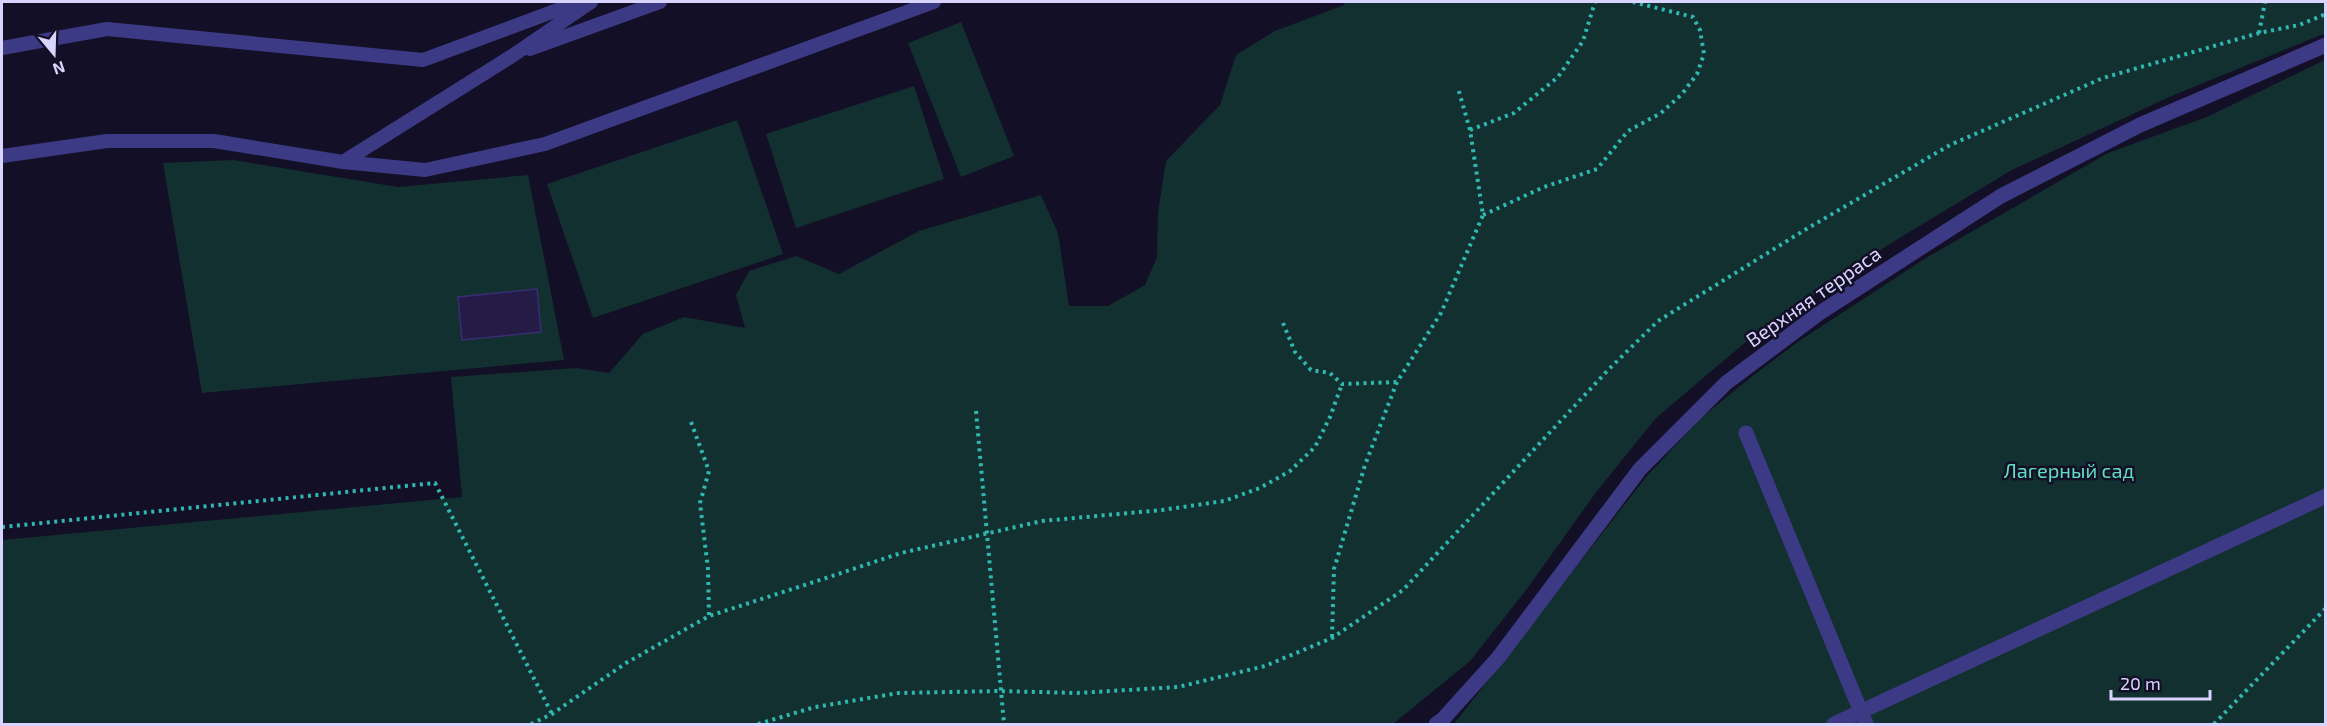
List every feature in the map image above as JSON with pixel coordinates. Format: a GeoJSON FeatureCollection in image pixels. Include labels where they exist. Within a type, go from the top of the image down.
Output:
{"type":"FeatureCollection","features":[{"type":"Feature","properties":{"kind":"street","name":"Верхняя терраса"},"geometry":{"type":"LineString","coordinates":[[1436,724],[1443,720],[1498,658],[1640,469],[1726,383],[1818,315],[2001,196],[2140,125],[2325,45]]}},
{"type":"Feature","properties":{"kind":"street"},"geometry":{"type":"LineString","coordinates":[[1746,433],[1864,719]]}},
{"type":"Feature","properties":{"kind":"street"},"geometry":{"type":"LineString","coordinates":[[1834,724],[1864,719],[2325,496]]}},
{"type":"Feature","properties":{"kind":"lane"},"geometry":{"type":"LineString","coordinates":[[2,48],[107,29],[423,60],[579,2]]}},
{"type":"Feature","properties":{"kind":"lane"},"geometry":{"type":"LineString","coordinates":[[343,162],[512,56],[591,2]]}},
{"type":"Feature","properties":{"kind":"lane"},"geometry":{"type":"LineString","coordinates":[[512,56],[660,2]]}},
{"type":"Feature","properties":{"kind":"lane"},"geometry":{"type":"LineString","coordinates":[[2,156],[107,141],[214,141],[343,162],[425,170],[545,144],[934,2]]}},
{"type":"Feature","properties":{"kind":"path"},"geometry":{"type":"LineString","coordinates":[[1470,130],[1514,113],[1558,77],[1583,41],[1594,2]]}},
{"type":"Feature","properties":{"kind":"path"},"geometry":{"type":"LineString","coordinates":[[1483,216],[1544,187],[1597,169],[1628,131],[1661,113],[1682,94],[1697,74],[1704,54],[1700,30],[1693,17],[1633,2]]}},
{"type":"Feature","properties":{"kind":"path"},"geometry":{"type":"LineString","coordinates":[[2259,33],[2265,2]]}},
{"type":"Feature","properties":{"kind":"path"},"geometry":{"type":"LineString","coordinates":[[758,724],[815,707],[898,693],[1000,691],[1077,693],[1178,687],[1265,666],[1332,638],[1403,590],[1608,370],[1658,321],[1803,231],[1950,146],[2103,78],[2259,33],[2299,25],[2325,14]]}},
{"type":"Feature","properties":{"kind":"path"},"geometry":{"type":"LineString","coordinates":[[1332,638],[1335,569],[1365,465],[1396,382],[1441,313],[1483,216],[1470,130],[1458,88]]}},
{"type":"Feature","properties":{"kind":"path"},"geometry":{"type":"LineString","coordinates":[[1283,323],[1295,352],[1311,370],[1330,372],[1342,384],[1396,382]]}},
{"type":"Feature","properties":{"kind":"path"},"geometry":{"type":"LineString","coordinates":[[531,724],[552,714],[626,663],[709,616],[901,554],[986,534],[1042,521],[1162,510],[1224,501],[1260,488],[1290,471],[1314,447],[1330,417],[1342,384]]}},
{"type":"Feature","properties":{"kind":"path"},"geometry":{"type":"LineString","coordinates":[[976,411],[1004,724]]}},
{"type":"Feature","properties":{"kind":"path"},"geometry":{"type":"LineString","coordinates":[[691,422],[709,471],[700,503],[708,569],[709,616]]}},
{"type":"Feature","properties":{"kind":"path"},"geometry":{"type":"LineString","coordinates":[[2,527],[435,483],[552,714]]}},
{"type":"Feature","properties":{"kind":"path"},"geometry":{"type":"LineString","coordinates":[[2214,724],[2325,608]]}},
{"type":"Feature","properties":{"kind":"green space"},"geometry":{"type":"Polygon","coordinates":[[[1344,2],[2325,2],[2326,33],[2174,95],[2012,170],[1888,245],[1747,341],[1656,418],[1597,491],[1527,589],[1470,661],[1393,724],[2,724],[2,540],[462,497],[451,377],[576,368],[609,373],[643,334],[684,317],[745,328],[736,295],[749,271],[796,256],[839,274],[919,231],[1041,195],[1058,233],[1069,306],[1108,306],[1145,285],[1157,257],[1158,212],[1166,161],[1220,105],[1236,55],[1275,31],[1344,5],[1344,2]]]}},
{"type":"Feature","properties":{"kind":"green space"},"geometry":{"type":"Polygon","coordinates":[[[961,22],[1014,156],[961,177],[908,43],[961,22]]]}},
{"type":"Feature","properties":{"kind":"green space","name":"Лагерный сад"},"geometry":{"type":"Polygon","coordinates":[[[2325,60],[2325,724],[1454,724],[1646,477],[1701,418],[1750,378],[1799,341],[1926,258],[2108,153],[2209,116],[2325,60]]]}},
{"type":"Feature","properties":{"kind":"green space"},"geometry":{"type":"Polygon","coordinates":[[[914,86],[944,179],[796,228],[766,134],[914,86]]]}},
{"type":"Feature","properties":{"kind":"green space"},"geometry":{"type":"Polygon","coordinates":[[[737,120],[783,254],[593,318],[547,184],[737,120]]]}},
{"type":"Feature","properties":{"kind":"green space"},"geometry":{"type":"Polygon","coordinates":[[[233,160],[398,187],[528,175],[564,360],[202,393],[163,163],[233,160]]]}},
{"type":"Feature","properties":{"kind":"building"},"geometry":{"type":"Polygon","coordinates":[[[537,289],[541,332],[462,340],[458,297],[537,289]]]}}]}
